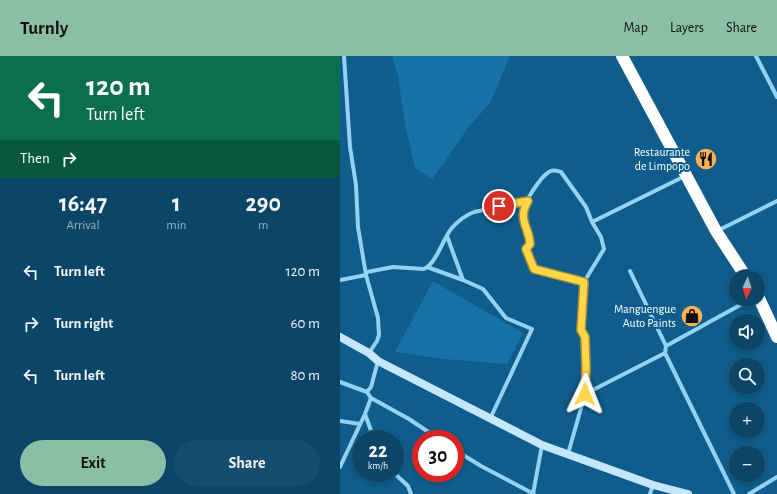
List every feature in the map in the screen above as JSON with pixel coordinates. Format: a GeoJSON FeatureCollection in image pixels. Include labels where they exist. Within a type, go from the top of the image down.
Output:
{"type":"FeatureCollection","features":[{"type":"Feature","properties":{"kind":"highway"},"geometry":{"type":"LineString","coordinates":[[622,56],[716,231],[741,270]]}},
{"type":"Feature","properties":{"kind":"highway"},"geometry":{"type":"LineString","coordinates":[[763,306],[777,337]]}},
{"type":"Feature","properties":{"kind":"street"},"geometry":{"type":"LineString","coordinates":[[344,56],[350,148],[356,185],[358,227],[367,274],[378,318],[379,334],[377,341],[369,353]]}},
{"type":"Feature","properties":{"kind":"street"},"geometry":{"type":"LineString","coordinates":[[756,56],[777,97]]}},
{"type":"Feature","properties":{"kind":"street"},"geometry":{"type":"LineString","coordinates":[[340,99],[347,99]]}},
{"type":"Feature","properties":{"kind":"street"},"geometry":{"type":"LineString","coordinates":[[568,454],[585,394],[585,337],[581,330],[584,282],[604,249],[601,236],[592,222],[586,207],[561,172],[555,170],[547,173],[535,186],[522,214],[530,237],[530,244],[526,249],[534,269],[584,282]]}},
{"type":"Feature","properties":{"kind":"street"},"geometry":{"type":"LineString","coordinates":[[592,222],[686,175]]}},
{"type":"Feature","properties":{"kind":"street"},"geometry":{"type":"LineString","coordinates":[[427,268],[432,263],[454,226],[469,214],[528,201]]}},
{"type":"Feature","properties":{"kind":"street"},"geometry":{"type":"LineString","coordinates":[[716,231],[777,201]]}},
{"type":"Feature","properties":{"kind":"street"},"geometry":{"type":"LineString","coordinates":[[447,236],[463,280]]}},
{"type":"Feature","properties":{"kind":"street"},"geometry":{"type":"LineString","coordinates":[[340,280],[393,267],[420,269],[427,268],[463,280],[483,289],[506,318],[532,329],[490,419]]}},
{"type":"Feature","properties":{"kind":"street"},"geometry":{"type":"LineString","coordinates":[[630,271],[666,346],[665,353],[734,494]]}},
{"type":"Feature","properties":{"kind":"street"},"geometry":{"type":"LineString","coordinates":[[666,346],[738,306]]}},
{"type":"Feature","properties":{"kind":"street"},"geometry":{"type":"LineString","coordinates":[[340,337],[369,353],[378,361],[542,445],[653,485],[688,494]]}},
{"type":"Feature","properties":{"kind":"street"},"geometry":{"type":"LineString","coordinates":[[585,394],[665,353]]}},
{"type":"Feature","properties":{"kind":"street"},"geometry":{"type":"LineString","coordinates":[[367,392],[371,387],[378,361]]}},
{"type":"Feature","properties":{"kind":"street"},"geometry":{"type":"LineString","coordinates":[[340,382],[367,392],[371,398],[426,430]]}},
{"type":"Feature","properties":{"kind":"street"},"geometry":{"type":"LineString","coordinates":[[340,467],[371,398]]}},
{"type":"Feature","properties":{"kind":"street"},"geometry":{"type":"LineString","coordinates":[[365,414],[371,430]]}},
{"type":"Feature","properties":{"kind":"street"},"geometry":{"type":"LineString","coordinates":[[340,421],[360,424]]}},
{"type":"Feature","properties":{"kind":"street"},"geometry":{"type":"LineString","coordinates":[[464,456],[534,494],[542,445]]}},
{"type":"Feature","properties":{"kind":"street"},"geometry":{"type":"LineString","coordinates":[[749,494],[777,477]]}},
{"type":"Feature","properties":{"kind":"street"},"geometry":{"type":"LineString","coordinates":[[404,482],[408,486],[411,494]]}},
{"type":"Feature","properties":{"kind":"street"},"geometry":{"type":"LineString","coordinates":[[650,494],[653,485]]}},
{"type":"Feature","properties":{"kind":"shaded area"},"geometry":{"type":"Polygon","coordinates":[[[392,56],[510,56],[490,103],[467,129],[432,179],[415,168],[405,125],[398,76],[392,56]]]}},
{"type":"Feature","properties":{"kind":"shaded area"},"geometry":{"type":"Polygon","coordinates":[[[433,281],[523,333],[507,364],[443,359],[395,352],[433,281]]]}},
{"type":"Feature","properties":{"kind":"place","name":"Restaurante de Limpopo"},"geometry":{"type":"Point","coordinates":[706,159]}},
{"type":"Feature","properties":{"kind":"place","name":"Manguengue Auto Paints"},"geometry":{"type":"Point","coordinates":[692,316]}},
{"type":"Feature","properties":{"kind":"route"},"geometry":{"type":"LineString","coordinates":[[499,206],[528,201],[524,206],[522,214],[530,237],[530,244],[526,249],[534,269],[584,282],[581,330],[585,337],[585,394]]}}]}
